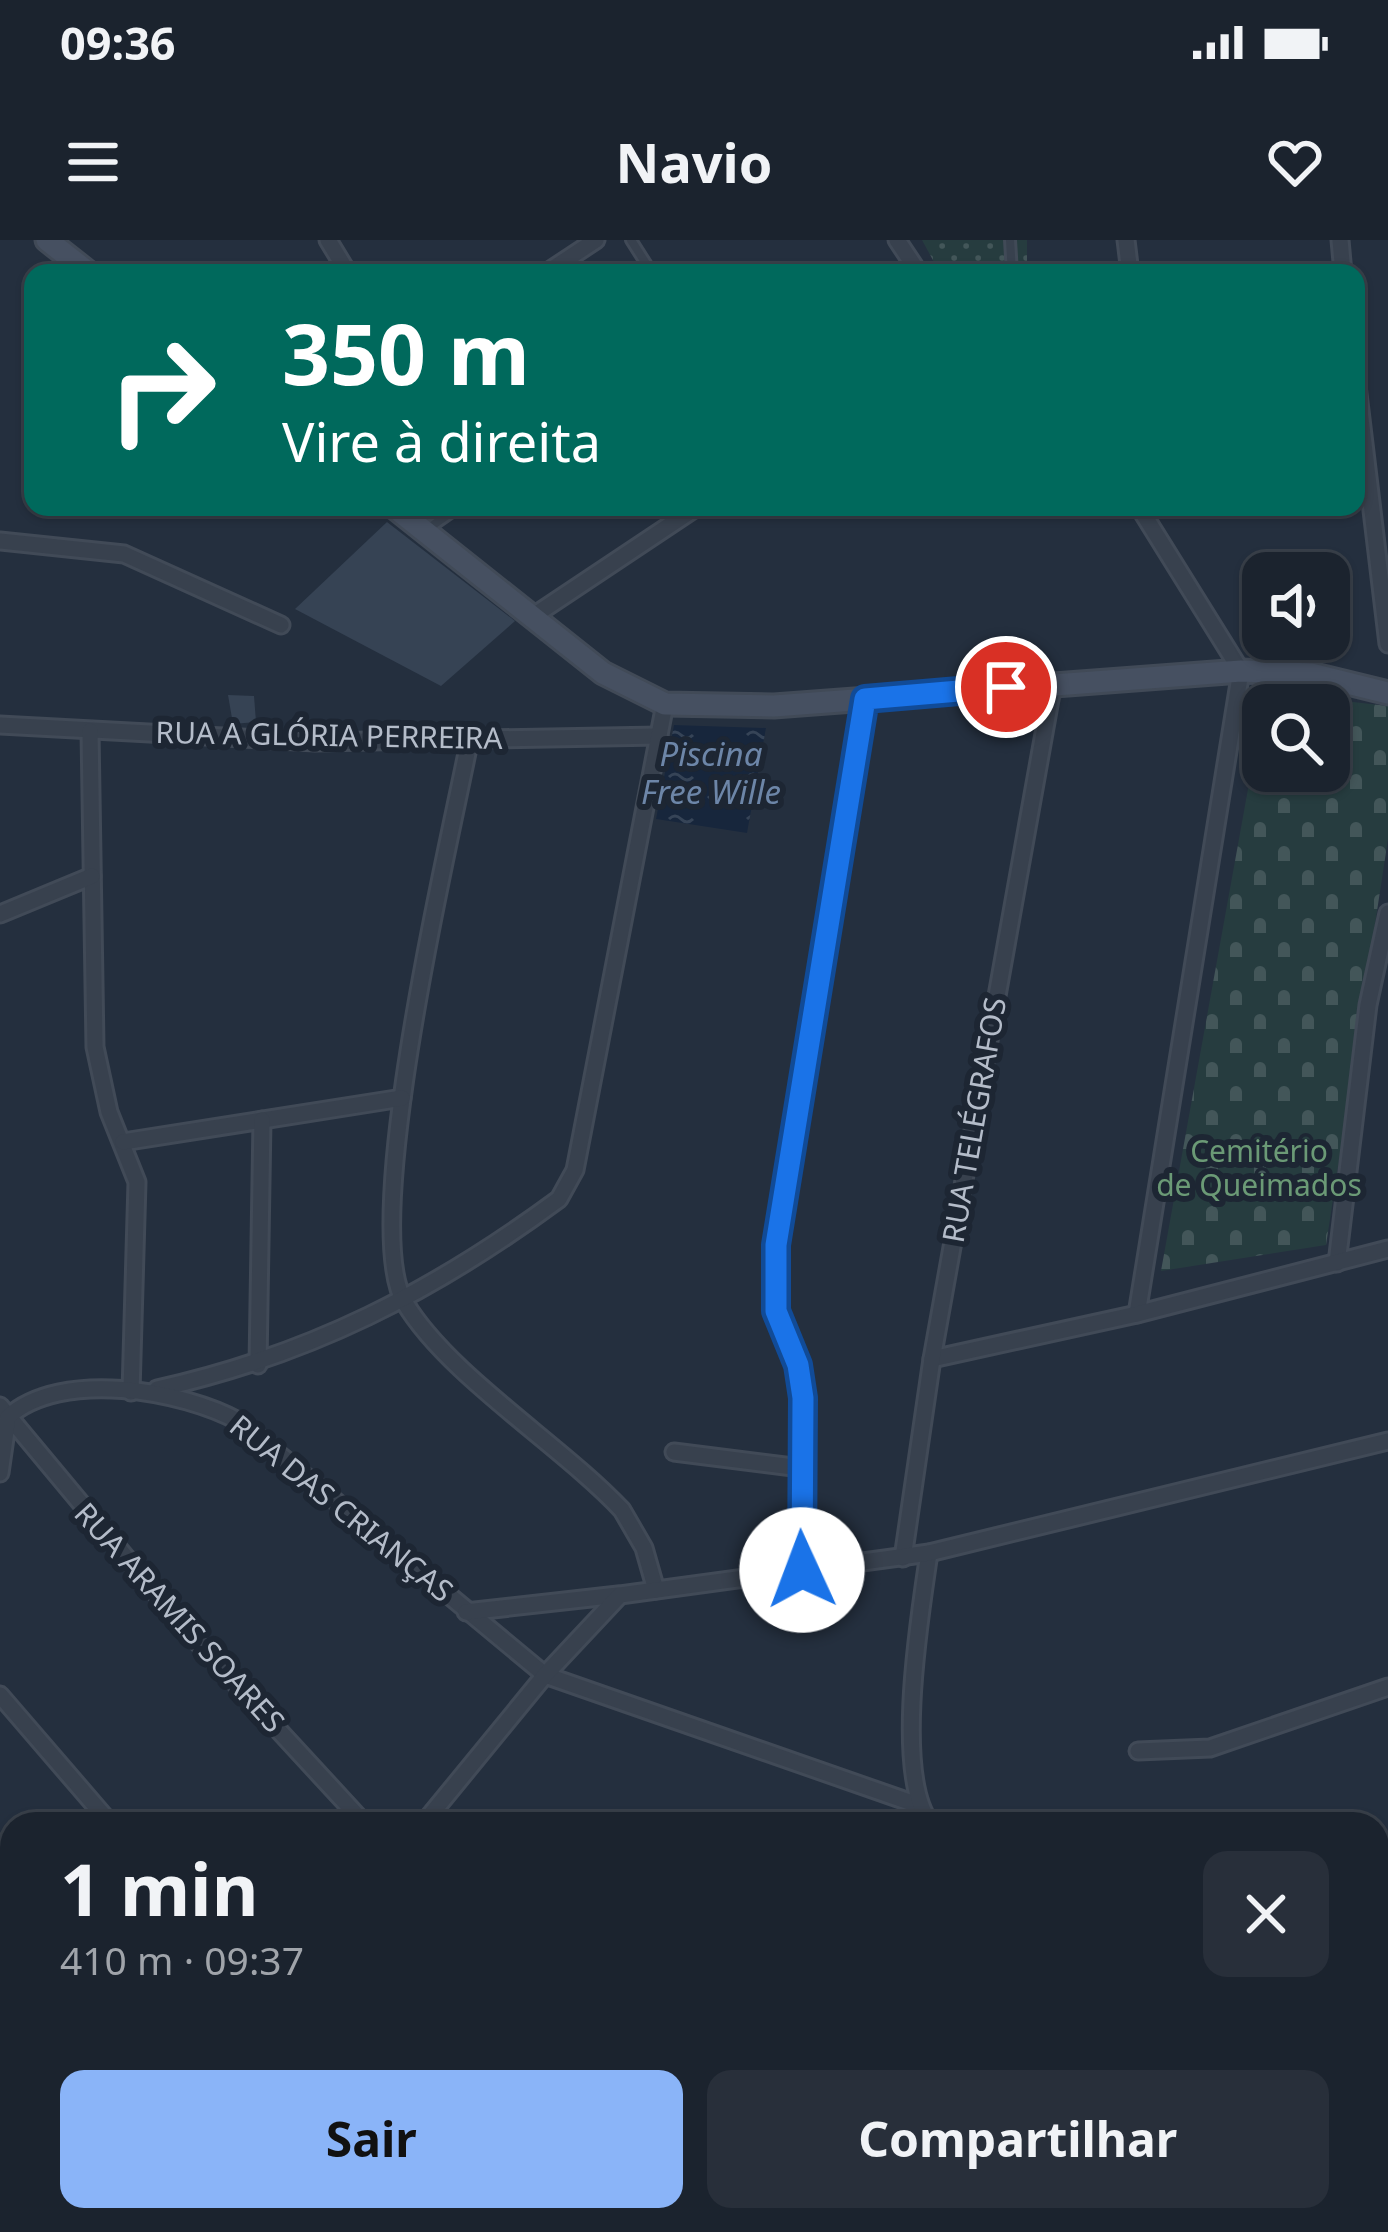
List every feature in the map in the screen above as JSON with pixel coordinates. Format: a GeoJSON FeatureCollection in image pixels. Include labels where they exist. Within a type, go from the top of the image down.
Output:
{"type":"FeatureCollection","features":[{"type":"Feature","properties":{"kind":"main road"},"geometry":{"type":"LineString","coordinates":[[56,242],[79,264]]}},
{"type":"Feature","properties":{"kind":"main road"},"geometry":{"type":"LineString","coordinates":[[405,516],[603,673],[665,704],[702,708],[865,699],[1240,671],[1311,674],[1388,694]]}},
{"type":"Feature","properties":{"kind":"street"},"geometry":{"type":"LineString","coordinates":[[560,264],[596,240]]}},
{"type":"Feature","properties":{"kind":"street"},"geometry":{"type":"LineString","coordinates":[[1365,452],[1388,644]]}},
{"type":"Feature","properties":{"kind":"street"},"geometry":{"type":"LineString","coordinates":[[532,617],[684,516]]}},
{"type":"Feature","properties":{"kind":"street"},"geometry":{"type":"LineString","coordinates":[[1137,1314],[1240,671],[1144,516]]}},
{"type":"Feature","properties":{"kind":"street"},"geometry":{"type":"LineString","coordinates":[[1158,516],[1161,539]]}},
{"type":"Feature","properties":{"kind":"street"},"geometry":{"type":"LineString","coordinates":[[0,541],[124,554],[280,625]]}},
{"type":"Feature","properties":{"kind":"street","name":"RUA TELÉGRAFOS"},"geometry":{"type":"LineString","coordinates":[[903,1558],[932,1359],[1052,683]]}},
{"type":"Feature","properties":{"kind":"street"},"geometry":{"type":"LineString","coordinates":[[802,1570],[801,1380],[776,1311],[776,1245],[865,699]]}},
{"type":"Feature","properties":{"kind":"street"},"geometry":{"type":"LineString","coordinates":[[90,731],[95,1047],[102,1090],[137,1182],[140,1391],[258,1365],[337,1335],[540,1213],[569,1185],[665,704]]}},
{"type":"Feature","properties":{"kind":"street","name":"RUA A GLÓRIA PERREIRA"},"geometry":{"type":"LineString","coordinates":[[0,725],[315,742],[659,736]]}},
{"type":"Feature","properties":{"kind":"street"},"geometry":{"type":"LineString","coordinates":[[470,738],[402,1098],[391,1221],[402,1299],[446,1352],[622,1510],[644,1547],[656,1590]]}},
{"type":"Feature","properties":{"kind":"street"},"geometry":{"type":"LineString","coordinates":[[0,914],[92,876]]}},
{"type":"Feature","properties":{"kind":"street"},"geometry":{"type":"LineString","coordinates":[[1337,1263],[1368,1005],[1388,913]]}},
{"type":"Feature","properties":{"kind":"street"},"geometry":{"type":"LineString","coordinates":[[123,1142],[402,1098]]}},
{"type":"Feature","properties":{"kind":"street"},"geometry":{"type":"LineString","coordinates":[[258,1365],[262,1120]]}},
{"type":"Feature","properties":{"kind":"street"},"geometry":{"type":"LineString","coordinates":[[932,1359],[1137,1314],[1388,1249]]}},
{"type":"Feature","properties":{"kind":"street","name":"RUA DAS CRIANÇAS"},"geometry":{"type":"LineString","coordinates":[[4,1412],[50,1393],[140,1391],[198,1401],[240,1422],[545,1675]]}},
{"type":"Feature","properties":{"kind":"street"},"geometry":{"type":"LineString","coordinates":[[0,1473],[4,1412]]}},
{"type":"Feature","properties":{"kind":"street","name":"RUA ARAMIS SOARES"},"geometry":{"type":"LineString","coordinates":[[4,1412],[172,1614],[354,1812]]}},
{"type":"Feature","properties":{"kind":"street"},"geometry":{"type":"LineString","coordinates":[[466,1612],[903,1558],[1388,1441]]}},
{"type":"Feature","properties":{"kind":"street"},"geometry":{"type":"LineString","coordinates":[[674,1452],[801,1468]]}},
{"type":"Feature","properties":{"kind":"street"},"geometry":{"type":"LineString","coordinates":[[915,1804],[915,1685],[929,1553]]}},
{"type":"Feature","properties":{"kind":"street"},"geometry":{"type":"LineString","coordinates":[[433,1812],[545,1675],[620,1595]]}},
{"type":"Feature","properties":{"kind":"street"},"geometry":{"type":"LineString","coordinates":[[545,1675],[915,1804],[921,1812]]}},
{"type":"Feature","properties":{"kind":"street"},"geometry":{"type":"LineString","coordinates":[[1138,1751],[1210,1748],[1388,1687]]}},
{"type":"Feature","properties":{"kind":"street"},"geometry":{"type":"LineString","coordinates":[[0,1695],[101,1812]]}},
{"type":"Feature","properties":{"kind":"lane"},"geometry":{"type":"LineString","coordinates":[[424,531],[446,516]]}},
{"type":"Feature","properties":{"kind":"green space"},"geometry":{"type":"Polygon","coordinates":[[[922,240],[1027,240],[1027,264],[935,264],[922,240]]]}},
{"type":"Feature","properties":{"kind":"green space","name":"Cemitério de Queimados"},"geometry":{"type":"Polygon","coordinates":[[[1350,702],[1388,706],[1388,839],[1326,1245],[1161,1271],[1247,792],[1350,792],[1350,702]]]}},
{"type":"Feature","properties":{"kind":"water","name":"Piscina Free Wille"},"geometry":{"type":"Polygon","coordinates":[[[674,725],[766,728],[747,833],[656,819],[674,725]]]}},
{"type":"Feature","properties":{"kind":"building"},"geometry":{"type":"Polygon","coordinates":[[[387,522],[515,621],[441,686],[295,609],[387,522]]]}},
{"type":"Feature","properties":{"kind":"building"},"geometry":{"type":"Polygon","coordinates":[[[228,695],[254,696],[256,722],[233,724],[228,695]]]}},
{"type":"Feature","properties":{"kind":"route"},"geometry":{"type":"LineString","coordinates":[[802,1570],[803,1398],[798,1365],[776,1311],[776,1245],[799,1080],[865,699],[1006,687]]}}]}
